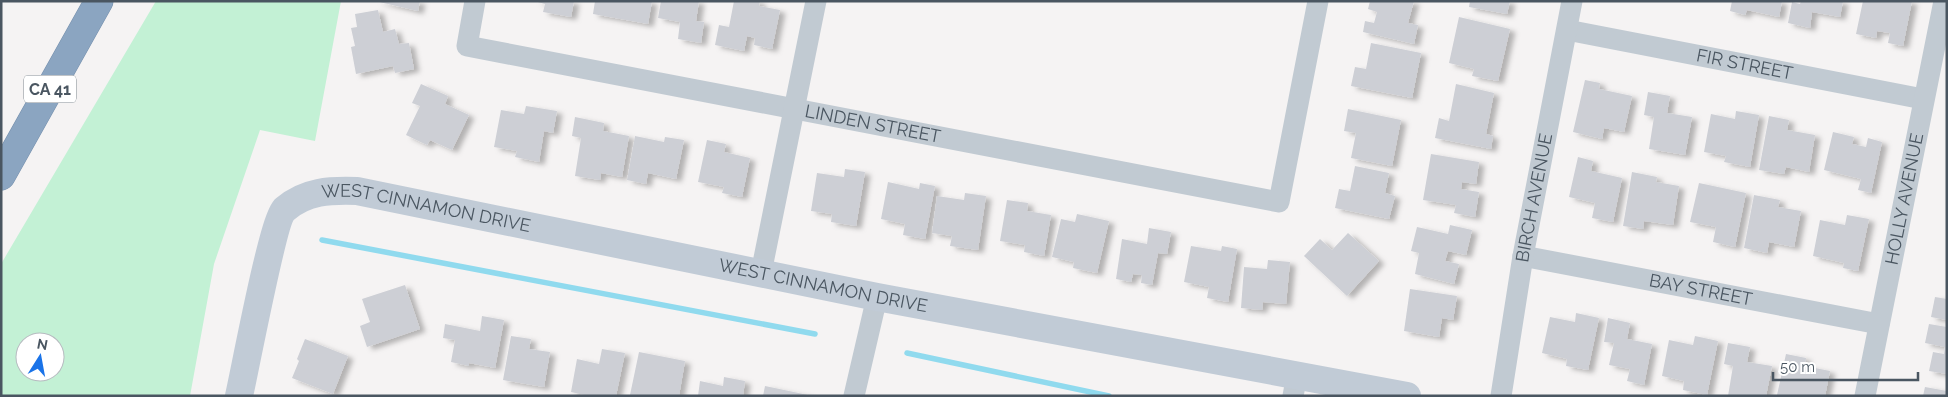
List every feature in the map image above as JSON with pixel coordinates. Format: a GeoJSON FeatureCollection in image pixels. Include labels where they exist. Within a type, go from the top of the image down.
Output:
{"type":"FeatureCollection","features":[{"type":"Feature","properties":{"kind":"highway","name":"CA 41"},"geometry":{"type":"LineString","coordinates":[[1,176],[100,1]]}},
{"type":"Feature","properties":{"kind":"main road","name":"WEST CINNAMON DRIVE"},"geometry":{"type":"LineString","coordinates":[[240,396],[271,247],[283,210],[306,195],[330,190],[357,191],[877,296],[1295,386],[1407,396]]}},
{"type":"Feature","properties":{"kind":"street","name":"LINDEN STREET"},"geometry":{"type":"LineString","coordinates":[[476,1],[467,46],[1279,202],[1318,1]]}},
{"type":"Feature","properties":{"kind":"street"},"geometry":{"type":"LineString","coordinates":[[761,273],[816,1]]}},
{"type":"Feature","properties":{"kind":"street","name":"BIRCH AVENUE"},"geometry":{"type":"LineString","coordinates":[[1501,396],[1524,256],[1572,1]]}},
{"type":"Feature","properties":{"kind":"street","name":"HOLLY AVENUE"},"geometry":{"type":"LineString","coordinates":[[1865,396],[1944,1]]}},
{"type":"Feature","properties":{"kind":"street","name":"FIR STREET"},"geometry":{"type":"LineString","coordinates":[[1567,30],[1923,99]]}},
{"type":"Feature","properties":{"kind":"street","name":"BAY STREET"},"geometry":{"type":"LineString","coordinates":[[1524,256],[1879,324]]}},
{"type":"Feature","properties":{"kind":"street"},"geometry":{"type":"LineString","coordinates":[[854,396],[877,296]]}},
{"type":"Feature","properties":{"kind":"green space"},"geometry":{"type":"Polygon","coordinates":[[[156,1],[341,1],[315,141],[260,130],[214,264],[190,396],[1,396],[1,264],[156,1]]]}},
{"type":"Feature","properties":{"kind":"building"},"geometry":{"type":"Polygon","coordinates":[[[375,1],[420,1],[418,11],[375,1]]]}},
{"type":"Feature","properties":{"kind":"building"},"geometry":{"type":"Polygon","coordinates":[[[534,1],[574,1],[571,17],[543,12],[545,4],[534,1]]]}},
{"type":"Feature","properties":{"kind":"building"},"geometry":{"type":"Polygon","coordinates":[[[595,1],[652,1],[648,24],[593,14],[595,1]]]}},
{"type":"Feature","properties":{"kind":"building"},"geometry":{"type":"Polygon","coordinates":[[[661,1],[699,1],[696,21],[704,22],[701,43],[678,39],[680,22],[658,18],[661,1]]]}},
{"type":"Feature","properties":{"kind":"building"},"geometry":{"type":"Polygon","coordinates":[[[734,1],[760,1],[759,6],[780,10],[772,49],[754,45],[755,38],[747,36],[744,51],[715,45],[719,25],[729,27],[734,1]]]}},
{"type":"Feature","properties":{"kind":"building"},"geometry":{"type":"Polygon","coordinates":[[[1370,1],[1414,1],[1408,23],[1418,25],[1414,44],[1363,32],[1365,21],[1374,23],[1377,12],[1368,9],[1370,1]]]}},
{"type":"Feature","properties":{"kind":"building"},"geometry":{"type":"Polygon","coordinates":[[[1470,1],[1510,1],[1507,14],[1469,7],[1470,1]]]}},
{"type":"Feature","properties":{"kind":"building"},"geometry":{"type":"Polygon","coordinates":[[[1732,1],[1782,1],[1779,17],[1747,10],[1745,15],[1730,11],[1732,1]]]}},
{"type":"Feature","properties":{"kind":"building"},"geometry":{"type":"Polygon","coordinates":[[[1801,1],[1843,1],[1840,17],[1812,12],[1810,28],[1788,23],[1792,2],[1800,4],[1801,1]]]}},
{"type":"Feature","properties":{"kind":"building"},"geometry":{"type":"Polygon","coordinates":[[[1863,1],[1912,1],[1903,46],[1888,43],[1890,33],[1877,31],[1876,38],[1856,34],[1863,1]]]}},
{"type":"Feature","properties":{"kind":"building"},"geometry":{"type":"Polygon","coordinates":[[[378,10],[383,32],[395,29],[399,44],[409,43],[414,69],[395,73],[393,66],[356,74],[351,47],[355,46],[351,28],[357,27],[355,14],[378,10]]]}},
{"type":"Feature","properties":{"kind":"building"},"geometry":{"type":"Polygon","coordinates":[[[1459,17],[1510,29],[1498,81],[1472,76],[1474,69],[1449,63],[1459,17]]]}},
{"type":"Feature","properties":{"kind":"building"},"geometry":{"type":"Polygon","coordinates":[[[1371,43],[1421,53],[1412,98],[1351,86],[1355,67],[1366,69],[1371,43]]]}},
{"type":"Feature","properties":{"kind":"building"},"geometry":{"type":"Polygon","coordinates":[[[1585,80],[1600,83],[1599,89],[1632,96],[1624,132],[1604,128],[1602,139],[1573,132],[1585,80]]]}},
{"type":"Feature","properties":{"kind":"building"},"geometry":{"type":"Polygon","coordinates":[[[421,84],[448,96],[445,104],[469,115],[452,150],[430,140],[427,145],[406,135],[420,106],[412,103],[421,84]]]}},
{"type":"Feature","properties":{"kind":"building"},"geometry":{"type":"Polygon","coordinates":[[[1456,84],[1494,93],[1486,134],[1493,136],[1491,149],[1435,138],[1439,118],[1449,121],[1456,84]]]}},
{"type":"Feature","properties":{"kind":"building"},"geometry":{"type":"Polygon","coordinates":[[[1648,92],[1670,96],[1667,113],[1692,117],[1685,155],[1649,149],[1654,117],[1644,115],[1648,92]]]}},
{"type":"Feature","properties":{"kind":"building"},"geometry":{"type":"Polygon","coordinates":[[[526,106],[557,111],[553,133],[544,131],[539,162],[515,157],[517,151],[494,147],[501,110],[524,114],[526,106]]]}},
{"type":"Feature","properties":{"kind":"building"},"geometry":{"type":"Polygon","coordinates":[[[1348,109],[1401,120],[1392,166],[1351,158],[1356,133],[1344,131],[1348,109]]]}},
{"type":"Feature","properties":{"kind":"building"},"geometry":{"type":"Polygon","coordinates":[[[1736,111],[1759,115],[1750,167],[1724,162],[1726,156],[1704,152],[1711,114],[1735,119],[1736,111]]]}},
{"type":"Feature","properties":{"kind":"building"},"geometry":{"type":"Polygon","coordinates":[[[1769,116],[1789,120],[1787,130],[1815,135],[1809,172],[1786,167],[1784,174],[1759,170],[1769,116]]]}},
{"type":"Feature","properties":{"kind":"building"},"geometry":{"type":"Polygon","coordinates":[[[575,117],[604,123],[603,131],[629,136],[622,177],[601,173],[600,180],[575,176],[581,138],[572,136],[575,117]]]}},
{"type":"Feature","properties":{"kind":"building"},"geometry":{"type":"Polygon","coordinates":[[[1833,132],[1854,137],[1852,144],[1866,147],[1868,138],[1882,142],[1871,193],[1858,190],[1861,179],[1824,170],[1833,132]]]}},
{"type":"Feature","properties":{"kind":"building"},"geometry":{"type":"Polygon","coordinates":[[[635,136],[664,142],[665,137],[684,140],[676,179],[648,173],[646,184],[627,180],[635,136]]]}},
{"type":"Feature","properties":{"kind":"building"},"geometry":{"type":"Polygon","coordinates":[[[707,140],[726,144],[724,152],[750,158],[742,197],[722,193],[724,187],[698,182],[707,140]]]}},
{"type":"Feature","properties":{"kind":"building"},"geometry":{"type":"Polygon","coordinates":[[[1431,154],[1479,162],[1476,184],[1462,182],[1461,189],[1479,192],[1475,217],[1454,213],[1456,205],[1423,200],[1431,154]]]}},
{"type":"Feature","properties":{"kind":"building"},"geometry":{"type":"Polygon","coordinates":[[[1578,157],[1593,161],[1591,171],[1622,178],[1613,222],[1592,218],[1595,203],[1569,197],[1578,157]]]}},
{"type":"Feature","properties":{"kind":"building"},"geometry":{"type":"Polygon","coordinates":[[[1355,166],[1389,173],[1385,193],[1395,196],[1389,219],[1335,208],[1339,189],[1350,191],[1355,166]]]}},
{"type":"Feature","properties":{"kind":"building"},"geometry":{"type":"Polygon","coordinates":[[[845,169],[865,172],[856,226],[831,222],[832,214],[811,211],[817,173],[844,177],[845,169]]]}},
{"type":"Feature","properties":{"kind":"building"},"geometry":{"type":"Polygon","coordinates":[[[1632,172],[1657,177],[1656,182],[1679,186],[1673,225],[1644,221],[1643,229],[1623,226],[1632,172]]]}},
{"type":"Feature","properties":{"kind":"building"},"geometry":{"type":"Polygon","coordinates":[[[888,182],[919,189],[920,183],[935,186],[925,239],[903,235],[905,224],[881,219],[888,182]]]}},
{"type":"Feature","properties":{"kind":"building"},"geometry":{"type":"Polygon","coordinates":[[[1699,183],[1746,193],[1735,247],[1713,242],[1716,227],[1690,222],[1699,183]]]}},
{"type":"Feature","properties":{"kind":"building"},"geometry":{"type":"Polygon","coordinates":[[[965,193],[986,196],[978,250],[950,246],[952,236],[932,233],[937,196],[964,200],[965,193]]]}},
{"type":"Feature","properties":{"kind":"building"},"geometry":{"type":"Polygon","coordinates":[[[1754,195],[1780,200],[1778,207],[1801,211],[1794,247],[1769,242],[1767,253],[1744,248],[1754,195]]]}},
{"type":"Feature","properties":{"kind":"building"},"geometry":{"type":"Polygon","coordinates":[[[1007,200],[1028,203],[1027,211],[1051,215],[1044,256],[1024,252],[1025,245],[1000,241],[1007,200]]]}},
{"type":"Feature","properties":{"kind":"building"},"geometry":{"type":"Polygon","coordinates":[[[1077,214],[1109,221],[1097,273],[1073,268],[1074,262],[1052,257],[1061,219],[1075,222],[1077,214]]]}},
{"type":"Feature","properties":{"kind":"building"},"geometry":{"type":"Polygon","coordinates":[[[1847,215],[1869,219],[1858,271],[1843,268],[1844,263],[1813,256],[1820,220],[1845,225],[1847,215]]]}},
{"type":"Feature","properties":{"kind":"building"},"geometry":{"type":"Polygon","coordinates":[[[1450,225],[1472,230],[1466,255],[1448,251],[1445,261],[1459,264],[1454,284],[1415,274],[1419,253],[1411,251],[1417,227],[1448,234],[1450,225]]]}},
{"type":"Feature","properties":{"kind":"building"},"geometry":{"type":"Polygon","coordinates":[[[1149,228],[1171,232],[1167,254],[1158,253],[1152,285],[1141,283],[1142,275],[1133,274],[1131,282],[1116,279],[1122,239],[1147,244],[1149,228]]]}},
{"type":"Feature","properties":{"kind":"building"},"geometry":{"type":"Polygon","coordinates":[[[1348,233],[1379,261],[1347,296],[1304,256],[1320,239],[1332,250],[1348,233]]]}},
{"type":"Feature","properties":{"kind":"building"},"geometry":{"type":"Polygon","coordinates":[[[1191,246],[1221,251],[1222,246],[1237,249],[1228,302],[1207,298],[1209,287],[1184,282],[1191,246]]]}},
{"type":"Feature","properties":{"kind":"building"},"geometry":{"type":"Polygon","coordinates":[[[1268,260],[1290,262],[1286,304],[1263,302],[1262,310],[1241,308],[1244,267],[1267,269],[1268,260]]]}},
{"type":"Feature","properties":{"kind":"building"},"geometry":{"type":"Polygon","coordinates":[[[405,285],[420,329],[367,347],[360,326],[370,322],[362,299],[405,285]]]}},
{"type":"Feature","properties":{"kind":"building"},"geometry":{"type":"Polygon","coordinates":[[[1410,289],[1457,296],[1453,320],[1442,318],[1439,337],[1404,331],[1410,289]]]}},
{"type":"Feature","properties":{"kind":"building"},"geometry":{"type":"Polygon","coordinates":[[[1935,297],[1947,299],[1947,320],[1931,317],[1935,297]]]}},
{"type":"Feature","properties":{"kind":"building"},"geometry":{"type":"Polygon","coordinates":[[[1576,313],[1599,318],[1588,370],[1566,366],[1567,359],[1542,353],[1550,317],[1575,322],[1576,313]]]}},
{"type":"Feature","properties":{"kind":"building"},"geometry":{"type":"Polygon","coordinates":[[[482,316],[504,320],[495,368],[469,363],[469,366],[451,362],[455,340],[443,338],[445,324],[480,331],[482,316]]]}},
{"type":"Feature","properties":{"kind":"building"},"geometry":{"type":"Polygon","coordinates":[[[1608,318],[1630,323],[1627,339],[1652,344],[1644,385],[1627,381],[1630,369],[1609,365],[1614,343],[1604,342],[1608,318]]]}},
{"type":"Feature","properties":{"kind":"building"},"geometry":{"type":"Polygon","coordinates":[[[1929,324],[1947,327],[1947,374],[1929,371],[1933,352],[1944,354],[1945,347],[1925,343],[1929,324]]]}},
{"type":"Feature","properties":{"kind":"building"},"geometry":{"type":"Polygon","coordinates":[[[511,336],[531,339],[529,349],[550,352],[544,387],[503,380],[511,336]]]}},
{"type":"Feature","properties":{"kind":"building"},"geometry":{"type":"Polygon","coordinates":[[[1695,336],[1718,341],[1707,395],[1683,390],[1684,381],[1662,376],[1669,340],[1693,345],[1695,336]]]}},
{"type":"Feature","properties":{"kind":"building"},"geometry":{"type":"Polygon","coordinates":[[[305,339],[348,356],[333,394],[292,378],[305,339]]]}},
{"type":"Feature","properties":{"kind":"building"},"geometry":{"type":"Polygon","coordinates":[[[1728,343],[1750,347],[1747,362],[1772,366],[1766,396],[1728,396],[1733,366],[1724,364],[1728,343]]]}},
{"type":"Feature","properties":{"kind":"building"},"geometry":{"type":"Polygon","coordinates":[[[602,349],[625,353],[616,396],[590,396],[571,392],[577,359],[599,364],[602,349]]]}},
{"type":"Feature","properties":{"kind":"building"},"geometry":{"type":"Polygon","coordinates":[[[639,352],[685,361],[679,396],[630,395],[639,352]]]}},
{"type":"Feature","properties":{"kind":"building"},"geometry":{"type":"Polygon","coordinates":[[[1786,354],[1806,358],[1805,366],[1830,371],[1825,396],[1777,395],[1786,354]]]}},
{"type":"Feature","properties":{"kind":"building"},"geometry":{"type":"Polygon","coordinates":[[[724,377],[745,381],[743,396],[698,396],[700,381],[723,386],[724,377]]]}},
{"type":"Feature","properties":{"kind":"building"},"geometry":{"type":"Polygon","coordinates":[[[765,386],[808,395],[808,396],[763,396],[765,386]]]}},
{"type":"Feature","properties":{"kind":"building"},"geometry":{"type":"Polygon","coordinates":[[[1925,387],[1947,391],[1947,396],[1923,396],[1925,387]]]}},
{"type":"Feature","properties":{"kind":"waterway"},"geometry":{"type":"LineString","coordinates":[[322,240],[815,334]]}},
{"type":"Feature","properties":{"kind":"waterway"},"geometry":{"type":"LineString","coordinates":[[907,353],[1109,396]]}}]}
